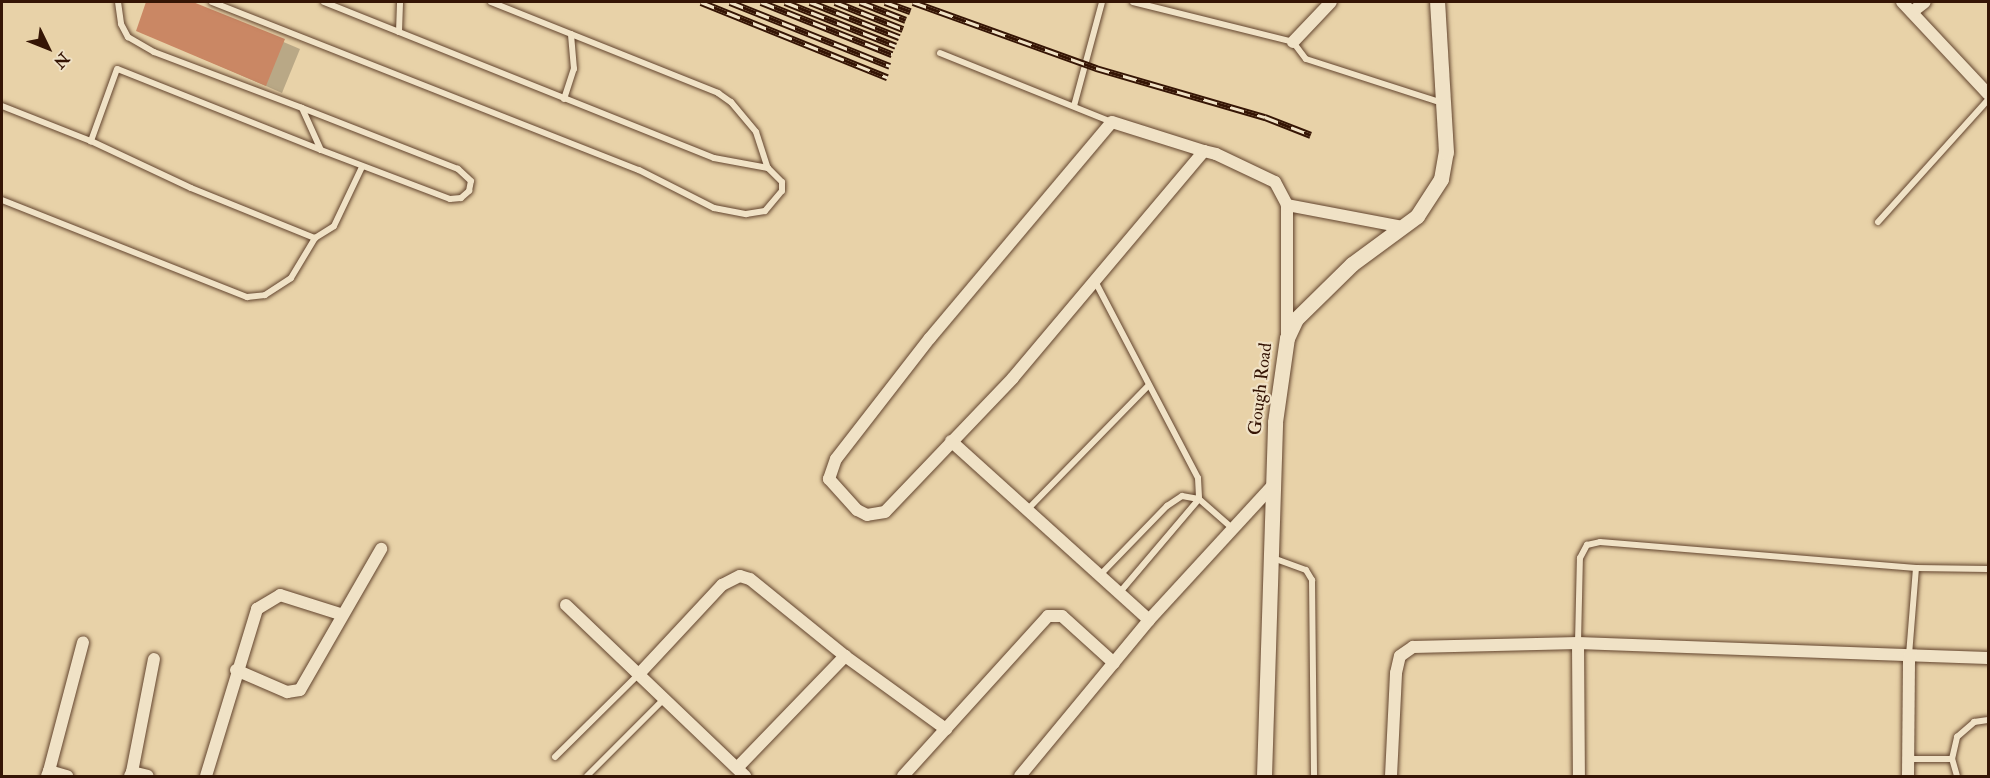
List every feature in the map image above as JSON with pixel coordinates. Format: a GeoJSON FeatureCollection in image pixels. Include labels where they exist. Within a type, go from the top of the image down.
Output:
{"type":"FeatureCollection","features":[{"type":"Feature","properties":{"kind":"street"},"geometry":{"type":"LineString","coordinates":[[1293,42],[1331,2]]}},
{"type":"Feature","properties":{"kind":"street","name":"Gough Road"},"geometry":{"type":"LineString","coordinates":[[1264,777],[1275,422],[1287,338],[1296,319],[1352,264],[1417,216],[1441,179],[1446,152],[1437,2]]}},
{"type":"Feature","properties":{"kind":"street"},"geometry":{"type":"LineString","coordinates":[[1902,2],[1989,94]]}},
{"type":"Feature","properties":{"kind":"street"},"geometry":{"type":"LineString","coordinates":[[1912,12],[1925,2]]}},
{"type":"Feature","properties":{"kind":"street"},"geometry":{"type":"LineString","coordinates":[[1204,151],[1096,283],[1013,378],[885,512],[867,514],[857,510],[829,479],[836,459],[930,338],[1112,122],[1204,151],[1259,171],[1275,182],[1287,205],[1287,338]]}},
{"type":"Feature","properties":{"kind":"street"},"geometry":{"type":"LineString","coordinates":[[1287,205],[1402,227]]}},
{"type":"Feature","properties":{"kind":"street"},"geometry":{"type":"LineString","coordinates":[[951,441],[1101,574],[1149,620]]}},
{"type":"Feature","properties":{"kind":"street"},"geometry":{"type":"LineString","coordinates":[[1020,777],[1149,620],[1273,485]]}},
{"type":"Feature","properties":{"kind":"street"},"geometry":{"type":"LineString","coordinates":[[236,670],[287,692],[300,690],[340,615],[381,549]]}},
{"type":"Feature","properties":{"kind":"street"},"geometry":{"type":"LineString","coordinates":[[639,674],[722,585],[740,576],[750,579],[845,656],[946,729]]}},
{"type":"Feature","properties":{"kind":"street"},"geometry":{"type":"LineString","coordinates":[[206,777],[236,670],[257,609],[267,600],[280,595],[295,597],[340,615]]}},
{"type":"Feature","properties":{"kind":"street"},"geometry":{"type":"LineString","coordinates":[[566,605],[741,772],[845,656]]}},
{"type":"Feature","properties":{"kind":"street"},"geometry":{"type":"LineString","coordinates":[[903,777],[1042,622],[1055,613],[1114,663]]}},
{"type":"Feature","properties":{"kind":"street"},"geometry":{"type":"LineString","coordinates":[[67,777],[48,774],[83,642]]}},
{"type":"Feature","properties":{"kind":"street"},"geometry":{"type":"LineString","coordinates":[[1578,643],[1579,777]]}},
{"type":"Feature","properties":{"kind":"street"},"geometry":{"type":"LineString","coordinates":[[1391,777],[1396,672],[1400,656],[1413,647],[1578,643],[1989,658]]}},
{"type":"Feature","properties":{"kind":"street"},"geometry":{"type":"LineString","coordinates":[[1908,777],[1909,655]]}},
{"type":"Feature","properties":{"kind":"street"},"geometry":{"type":"LineString","coordinates":[[148,777],[131,774],[154,659]]}},
{"type":"Feature","properties":{"kind":"lane"},"geometry":{"type":"LineString","coordinates":[[91,141],[117,69],[362,167],[450,199],[461,198],[471,186],[469,177],[458,169],[154,52],[128,36],[121,24],[118,2]]}},
{"type":"Feature","properties":{"kind":"lane"},"geometry":{"type":"LineString","coordinates":[[212,2],[639,170],[714,208],[746,214],[771,208],[782,190],[782,182],[768,168],[756,132],[731,102],[656,65],[491,2]]}},
{"type":"Feature","properties":{"kind":"lane"},"geometry":{"type":"LineString","coordinates":[[324,2],[714,158],[768,168]]}},
{"type":"Feature","properties":{"kind":"lane"},"geometry":{"type":"LineString","coordinates":[[399,32],[400,2]]}},
{"type":"Feature","properties":{"kind":"lane"},"geometry":{"type":"LineString","coordinates":[[1074,106],[1102,2]]}},
{"type":"Feature","properties":{"kind":"lane"},"geometry":{"type":"LineString","coordinates":[[1133,2],[1293,42],[1306,59],[1442,104]]}},
{"type":"Feature","properties":{"kind":"lane"},"geometry":{"type":"LineString","coordinates":[[564,99],[574,69],[571,34]]}},
{"type":"Feature","properties":{"kind":"lane"},"geometry":{"type":"LineString","coordinates":[[940,53],[1112,122]]}},
{"type":"Feature","properties":{"kind":"lane"},"geometry":{"type":"LineString","coordinates":[[1878,222],[1989,100]]}},
{"type":"Feature","properties":{"kind":"lane"},"geometry":{"type":"LineString","coordinates":[[2,106],[91,141],[182,184],[315,238]]}},
{"type":"Feature","properties":{"kind":"lane"},"geometry":{"type":"LineString","coordinates":[[302,108],[321,150]]}},
{"type":"Feature","properties":{"kind":"lane"},"geometry":{"type":"LineString","coordinates":[[2,200],[247,297],[265,295],[291,278],[315,238],[334,226],[362,167]]}},
{"type":"Feature","properties":{"kind":"lane"},"geometry":{"type":"LineString","coordinates":[[1096,283],[1198,478],[1199,499],[1120,592]]}},
{"type":"Feature","properties":{"kind":"lane"},"geometry":{"type":"LineString","coordinates":[[1028,509],[1149,385]]}},
{"type":"Feature","properties":{"kind":"lane"},"geometry":{"type":"LineString","coordinates":[[1101,574],[1173,500],[1182,496],[1199,499],[1232,528]]}},
{"type":"Feature","properties":{"kind":"lane"},"geometry":{"type":"LineString","coordinates":[[1578,643],[1580,558],[1587,545],[1600,542],[1917,568],[1989,569]]}},
{"type":"Feature","properties":{"kind":"lane"},"geometry":{"type":"LineString","coordinates":[[1272,557],[1306,570],[1312,580],[1314,777]]}},
{"type":"Feature","properties":{"kind":"lane"},"geometry":{"type":"LineString","coordinates":[[1909,655],[1917,568]]}},
{"type":"Feature","properties":{"kind":"lane"},"geometry":{"type":"LineString","coordinates":[[555,757],[639,674]]}},
{"type":"Feature","properties":{"kind":"lane"},"geometry":{"type":"LineString","coordinates":[[587,777],[664,699]]}},
{"type":"Feature","properties":{"kind":"lane"},"geometry":{"type":"LineString","coordinates":[[1957,777],[1952,759],[1957,737],[1974,722],[1989,720]]}},
{"type":"Feature","properties":{"kind":"lane"},"geometry":{"type":"LineString","coordinates":[[1909,759],[1952,759]]}},
{"type":"Feature","properties":{"kind":"building"},"geometry":{"type":"Polygon","coordinates":[[[146,2],[193,2],[285,39],[266,86],[136,31],[146,2]]]}},
{"type":"Feature","properties":{"kind":"railway"},"geometry":{"type":"LineString","coordinates":[[701,2],[887,77]]}},
{"type":"Feature","properties":{"kind":"railway"},"geometry":{"type":"LineString","coordinates":[[730,2],[890,66]]}},
{"type":"Feature","properties":{"kind":"railway"},"geometry":{"type":"LineString","coordinates":[[761,2],[892,54]]}},
{"type":"Feature","properties":{"kind":"railway"},"geometry":{"type":"LineString","coordinates":[[785,2],[896,46]]}},
{"type":"Feature","properties":{"kind":"railway"},"geometry":{"type":"LineString","coordinates":[[810,2],[899,37]]}},
{"type":"Feature","properties":{"kind":"railway"},"geometry":{"type":"LineString","coordinates":[[835,2],[903,29]]}},
{"type":"Feature","properties":{"kind":"railway"},"geometry":{"type":"LineString","coordinates":[[860,2],[906,20]]}},
{"type":"Feature","properties":{"kind":"railway"},"geometry":{"type":"LineString","coordinates":[[885,2],[910,11]]}},
{"type":"Feature","properties":{"kind":"railway"},"geometry":{"type":"LineString","coordinates":[[913,2],[1096,68],[1265,117],[1311,135]]}}]}
